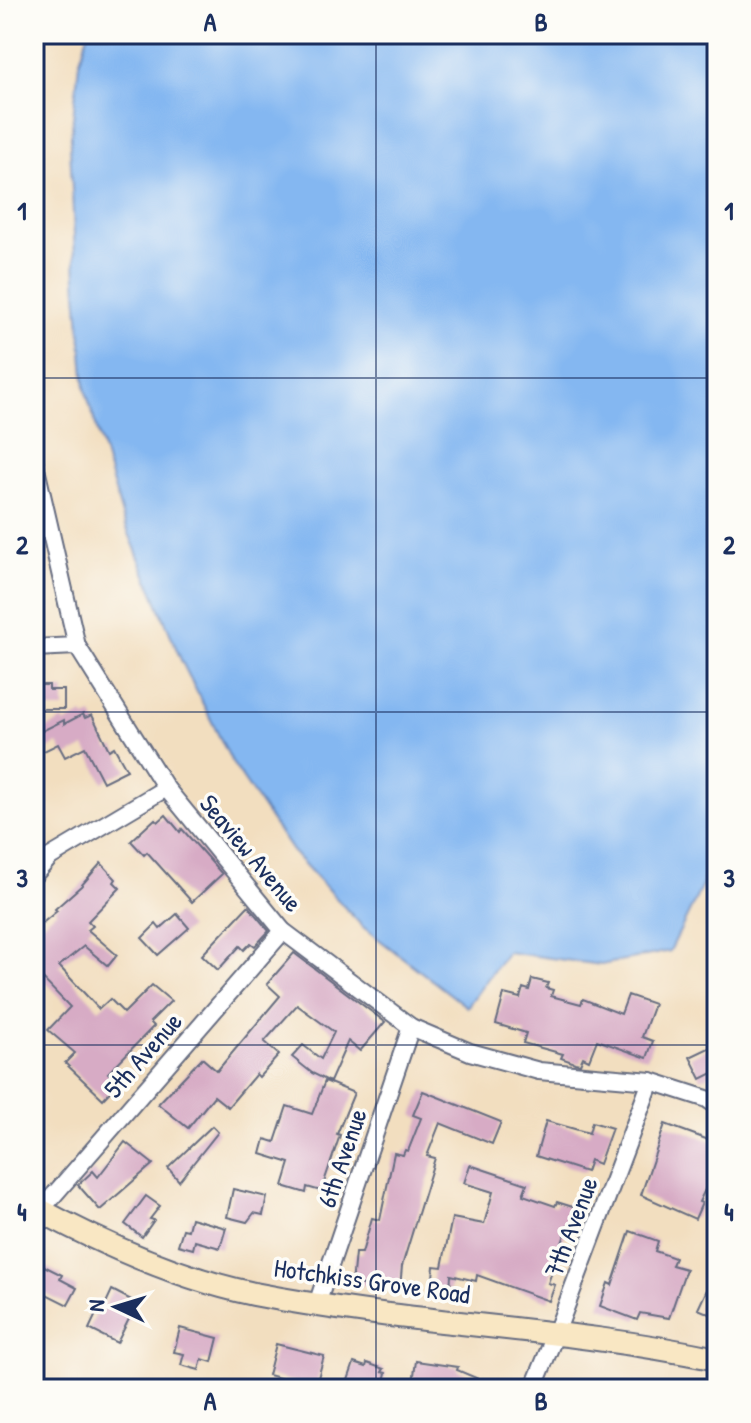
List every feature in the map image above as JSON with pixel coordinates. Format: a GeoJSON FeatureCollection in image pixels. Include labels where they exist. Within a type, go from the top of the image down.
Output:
{"type":"FeatureCollection","features":[{"type":"Feature","properties":{"kind":"main road","name":"Hotchkiss Grove Road"},"geometry":{"type":"LineString","coordinates":[[37,1209],[160,1266],[251,1293],[556,1333],[717,1359]]}},
{"type":"Feature","properties":{"kind":"street","name":"Seaview Avenue"},"geometry":{"type":"LineString","coordinates":[[34,460],[77,646],[166,788],[283,931],[411,1027],[470,1052],[539,1071],[651,1081],[707,1099],[717,1106]]}},
{"type":"Feature","properties":{"kind":"street"},"geometry":{"type":"LineString","coordinates":[[34,648],[77,646]]}},
{"type":"Feature","properties":{"kind":"street"},"geometry":{"type":"LineString","coordinates":[[34,875],[42,857],[166,788]]}},
{"type":"Feature","properties":{"kind":"street","name":"5th Avenue"},"geometry":{"type":"LineString","coordinates":[[37,1209],[283,931]]}},
{"type":"Feature","properties":{"kind":"street","name":"6th Avenue"},"geometry":{"type":"LineString","coordinates":[[317,1304],[411,1027]]}},
{"type":"Feature","properties":{"kind":"street","name":"7th Avenue"},"geometry":{"type":"LineString","coordinates":[[533,1389],[651,1081]]}},
{"type":"Feature","properties":{"kind":"water"},"geometry":{"type":"Polygon","coordinates":[[[88,34],[717,34],[717,825],[711,833],[703,884],[670,951],[601,965],[507,952],[467,1007],[363,927],[292,851],[233,764],[181,660],[123,519],[85,388],[70,145],[79,63],[88,34]]]}},
{"type":"Feature","properties":{"kind":"building"},"geometry":{"type":"Polygon","coordinates":[[[34,685],[49,685],[49,690],[64,690],[64,709],[34,709],[34,685]]]}},
{"type":"Feature","properties":{"kind":"building"},"geometry":{"type":"Polygon","coordinates":[[[83,714],[85,718],[92,715],[109,750],[114,747],[127,770],[103,782],[85,747],[65,757],[58,744],[42,752],[34,735],[83,714]]]}},
{"type":"Feature","properties":{"kind":"building"},"geometry":{"type":"Polygon","coordinates":[[[166,815],[222,874],[192,902],[147,852],[144,855],[131,841],[155,819],[158,822],[166,815]]]}},
{"type":"Feature","properties":{"kind":"building"},"geometry":{"type":"Polygon","coordinates":[[[101,863],[120,888],[88,921],[93,926],[88,930],[117,955],[108,966],[84,946],[59,966],[99,1009],[110,999],[124,1013],[152,985],[171,1001],[150,1022],[154,1026],[108,1073],[119,1082],[103,1099],[65,1063],[75,1053],[48,1030],[70,1007],[41,977],[34,983],[34,930],[57,911],[55,909],[101,863]]]}},
{"type":"Feature","properties":{"kind":"building"},"geometry":{"type":"Polygon","coordinates":[[[248,906],[269,931],[255,946],[251,943],[244,950],[240,946],[218,970],[202,955],[248,906]]]}},
{"type":"Feature","properties":{"kind":"building"},"geometry":{"type":"Polygon","coordinates":[[[177,914],[189,928],[158,955],[142,938],[156,924],[160,929],[177,914]]]}},
{"type":"Feature","properties":{"kind":"building"},"geometry":{"type":"Polygon","coordinates":[[[294,953],[385,1022],[360,1051],[348,1041],[330,1082],[292,1057],[303,1045],[321,1059],[334,1032],[297,1005],[264,1042],[279,1055],[259,1077],[256,1074],[228,1107],[214,1096],[188,1128],[158,1104],[202,1058],[217,1071],[280,996],[267,984],[294,953]]]}},
{"type":"Feature","properties":{"kind":"building"},"geometry":{"type":"Polygon","coordinates":[[[532,979],[548,983],[546,988],[553,990],[551,996],[581,1004],[583,999],[621,1014],[628,995],[654,1004],[642,1037],[653,1041],[647,1058],[597,1040],[589,1060],[583,1057],[580,1064],[561,1058],[563,1054],[523,1043],[526,1033],[496,1024],[504,994],[520,998],[523,988],[529,990],[532,979]]]}},
{"type":"Feature","properties":{"kind":"building"},"geometry":{"type":"Polygon","coordinates":[[[717,1044],[717,1071],[701,1079],[690,1057],[717,1044]]]}},
{"type":"Feature","properties":{"kind":"building"},"geometry":{"type":"Polygon","coordinates":[[[325,1081],[354,1093],[337,1134],[340,1135],[321,1191],[307,1187],[306,1193],[283,1186],[290,1163],[261,1154],[265,1139],[275,1142],[287,1106],[312,1114],[325,1081]]]}},
{"type":"Feature","properties":{"kind":"building"},"geometry":{"type":"Polygon","coordinates":[[[423,1091],[501,1122],[492,1144],[440,1123],[427,1156],[435,1158],[402,1266],[400,1288],[352,1284],[355,1253],[362,1253],[372,1218],[380,1220],[394,1153],[403,1155],[405,1150],[408,1151],[421,1118],[413,1115],[423,1091]]]}},
{"type":"Feature","properties":{"kind":"building"},"geometry":{"type":"Polygon","coordinates":[[[546,1121],[589,1133],[592,1122],[612,1128],[599,1164],[590,1160],[586,1172],[536,1156],[546,1121]]]}},
{"type":"Feature","properties":{"kind":"building"},"geometry":{"type":"Polygon","coordinates":[[[665,1124],[717,1143],[717,1165],[699,1202],[702,1203],[695,1219],[641,1195],[665,1124]]]}},
{"type":"Feature","properties":{"kind":"building"},"geometry":{"type":"Polygon","coordinates":[[[212,1126],[218,1132],[179,1181],[168,1168],[212,1126]]]}},
{"type":"Feature","properties":{"kind":"building"},"geometry":{"type":"Polygon","coordinates":[[[125,1142],[153,1164],[100,1210],[78,1185],[93,1171],[98,1177],[125,1142]]]}},
{"type":"Feature","properties":{"kind":"building"},"geometry":{"type":"Polygon","coordinates":[[[470,1165],[527,1184],[523,1195],[555,1206],[557,1202],[579,1209],[573,1227],[568,1226],[548,1283],[555,1285],[549,1301],[477,1275],[476,1281],[451,1275],[450,1290],[432,1289],[434,1266],[442,1267],[452,1218],[484,1224],[493,1192],[464,1183],[470,1165]]]}},
{"type":"Feature","properties":{"kind":"building"},"geometry":{"type":"Polygon","coordinates":[[[233,1189],[267,1197],[263,1215],[254,1213],[247,1222],[227,1217],[233,1189]]]}},
{"type":"Feature","properties":{"kind":"building"},"geometry":{"type":"Polygon","coordinates":[[[146,1196],[160,1206],[142,1237],[125,1224],[146,1196]]]}},
{"type":"Feature","properties":{"kind":"building"},"geometry":{"type":"Polygon","coordinates":[[[191,1218],[226,1228],[220,1248],[195,1241],[193,1249],[178,1245],[183,1229],[188,1230],[191,1218]]]}},
{"type":"Feature","properties":{"kind":"building"},"geometry":{"type":"Polygon","coordinates":[[[630,1231],[658,1241],[655,1251],[675,1258],[672,1265],[686,1269],[669,1318],[640,1313],[637,1320],[600,1306],[608,1283],[612,1285],[630,1231]]]}},
{"type":"Feature","properties":{"kind":"building"},"geometry":{"type":"Polygon","coordinates":[[[34,1261],[62,1275],[60,1279],[77,1288],[68,1305],[34,1288],[34,1261]]]}},
{"type":"Feature","properties":{"kind":"building"},"geometry":{"type":"Polygon","coordinates":[[[717,1268],[717,1317],[698,1309],[717,1268]]]}},
{"type":"Feature","properties":{"kind":"building"},"geometry":{"type":"Polygon","coordinates":[[[112,1290],[137,1303],[117,1343],[89,1329],[97,1312],[101,1314],[112,1290]]]}},
{"type":"Feature","properties":{"kind":"building"},"geometry":{"type":"Polygon","coordinates":[[[180,1328],[218,1338],[212,1362],[202,1359],[199,1370],[181,1365],[184,1354],[174,1352],[180,1328]]]}},
{"type":"Feature","properties":{"kind":"building"},"geometry":{"type":"Polygon","coordinates":[[[276,1344],[324,1356],[315,1389],[268,1375],[276,1344]]]}},
{"type":"Feature","properties":{"kind":"building"},"geometry":{"type":"Polygon","coordinates":[[[416,1361],[458,1367],[457,1370],[502,1389],[412,1389],[416,1361]]]}},
{"type":"Feature","properties":{"kind":"building"},"geometry":{"type":"Polygon","coordinates":[[[354,1363],[366,1367],[367,1363],[384,1369],[382,1389],[345,1389],[354,1363]]]}}]}
